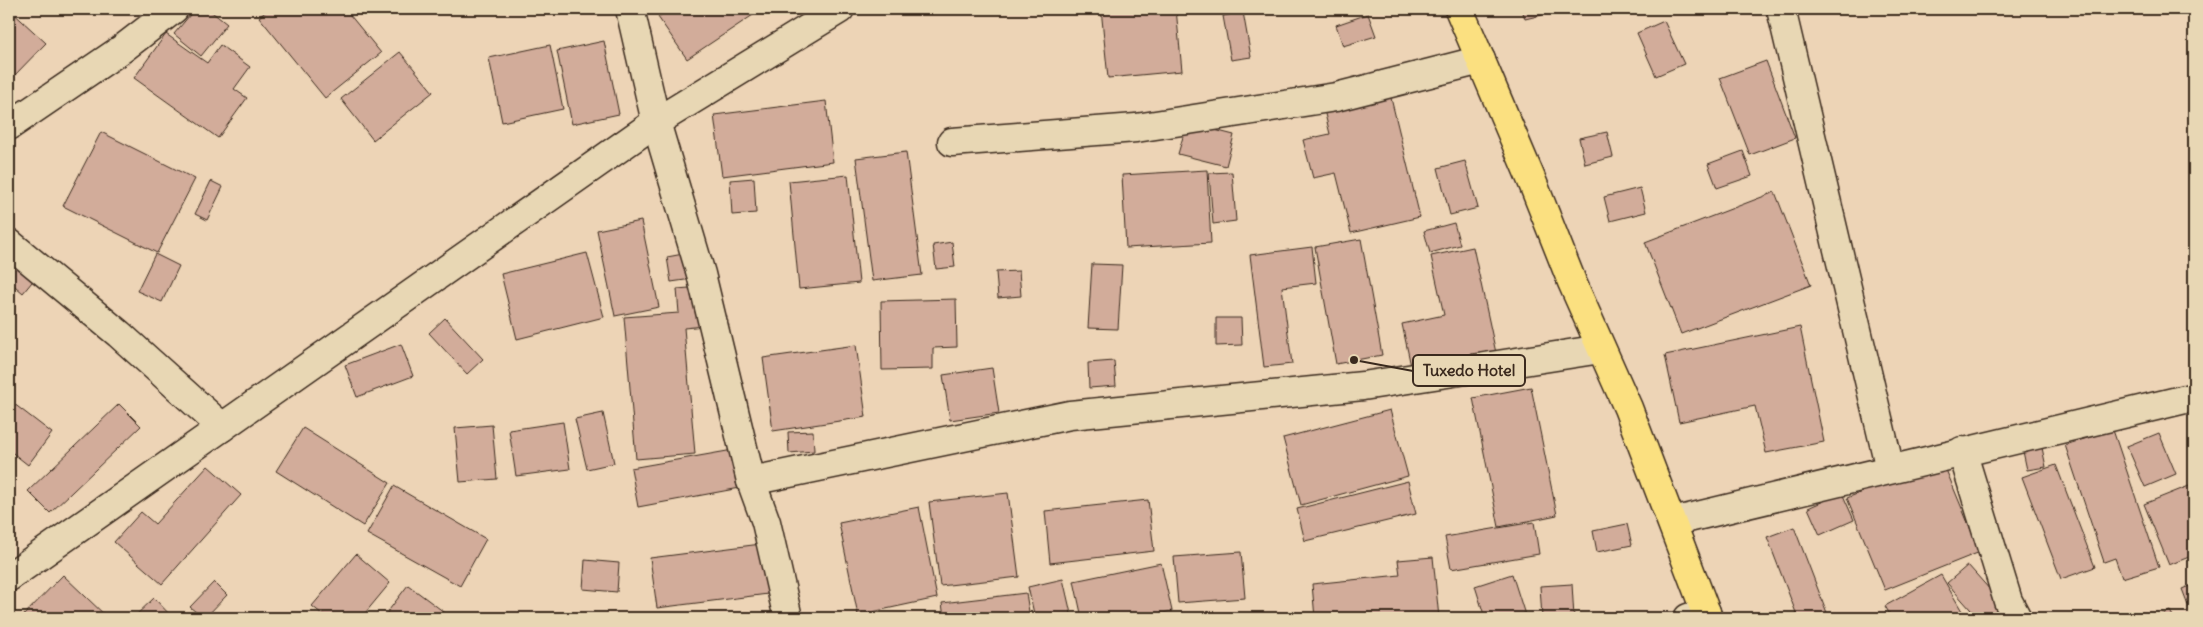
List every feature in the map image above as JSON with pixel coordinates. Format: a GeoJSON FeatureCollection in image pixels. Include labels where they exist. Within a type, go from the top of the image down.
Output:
{"type":"FeatureCollection","features":[{"type":"Feature","properties":{"kind":"main road"},"geometry":{"type":"LineString","coordinates":[[1459,9],[1572,282],[1628,408],[1672,522],[1701,616]]}},
{"type":"Feature","properties":{"kind":"street"},"geometry":{"type":"LineString","coordinates":[[9,126],[122,49],[174,9]]}},
{"type":"Feature","properties":{"kind":"street"},"geometry":{"type":"LineString","coordinates":[[630,9],[656,122],[701,274],[751,481],[766,522],[788,618]]}},
{"type":"Feature","properties":{"kind":"street"},"geometry":{"type":"LineString","coordinates":[[9,577],[656,122],[840,9]]}},
{"type":"Feature","properties":{"kind":"street"},"geometry":{"type":"LineString","coordinates":[[1781,9],[1890,469]]}},
{"type":"Feature","properties":{"kind":"street"},"geometry":{"type":"LineString","coordinates":[[952,142],[1136,128],[1164,124],[1336,97],[1481,60]]}},
{"type":"Feature","properties":{"kind":"street"},"geometry":{"type":"LineString","coordinates":[[9,243],[119,334],[222,427]]}},
{"type":"Feature","properties":{"kind":"street"},"geometry":{"type":"LineString","coordinates":[[751,481],[1070,415],[1363,386],[1601,348]]}},
{"type":"Feature","properties":{"kind":"street"},"geometry":{"type":"LineString","coordinates":[[1672,522],[1962,451],[2194,397]]}},
{"type":"Feature","properties":{"kind":"street"},"geometry":{"type":"LineString","coordinates":[[1962,451],[2008,601],[2017,618]]}},
{"type":"Feature","properties":{"kind":"building"},"geometry":{"type":"Polygon","coordinates":[[[9,9],[46,43],[12,78],[9,75],[9,9]]]}},
{"type":"Feature","properties":{"kind":"building"},"geometry":{"type":"Polygon","coordinates":[[[195,9],[208,9],[227,24],[201,56],[174,34],[195,9]]]}},
{"type":"Feature","properties":{"kind":"building"},"geometry":{"type":"Polygon","coordinates":[[[269,9],[345,9],[381,53],[325,98],[259,17],[269,9]]]}},
{"type":"Feature","properties":{"kind":"building"},"geometry":{"type":"Polygon","coordinates":[[[670,9],[762,9],[687,59],[658,17],[670,9]]]}},
{"type":"Feature","properties":{"kind":"building"},"geometry":{"type":"Polygon","coordinates":[[[1101,9],[1176,9],[1182,71],[1108,78],[1101,9]]]}},
{"type":"Feature","properties":{"kind":"building"},"geometry":{"type":"Polygon","coordinates":[[[1522,9],[1541,9],[1542,15],[1525,19],[1522,9]]]}},
{"type":"Feature","properties":{"kind":"building"},"geometry":{"type":"Polygon","coordinates":[[[1243,12],[1251,57],[1231,60],[1223,16],[1243,12]]]}},
{"type":"Feature","properties":{"kind":"building"},"geometry":{"type":"Polygon","coordinates":[[[1368,14],[1376,36],[1343,46],[1336,25],[1368,14]]]}},
{"type":"Feature","properties":{"kind":"building"},"geometry":{"type":"Polygon","coordinates":[[[1664,21],[1684,64],[1656,76],[1637,33],[1664,21]]]}},
{"type":"Feature","properties":{"kind":"building"},"geometry":{"type":"Polygon","coordinates":[[[166,34],[207,63],[220,45],[250,67],[234,89],[247,98],[218,138],[134,78],[166,34]]]}},
{"type":"Feature","properties":{"kind":"building"},"geometry":{"type":"Polygon","coordinates":[[[604,41],[619,114],[572,124],[557,51],[604,41]]]}},
{"type":"Feature","properties":{"kind":"building"},"geometry":{"type":"Polygon","coordinates":[[[550,45],[563,109],[502,122],[489,58],[550,45]]]}},
{"type":"Feature","properties":{"kind":"building"},"geometry":{"type":"Polygon","coordinates":[[[400,52],[433,92],[373,140],[341,99],[400,52]]]}},
{"type":"Feature","properties":{"kind":"building"},"geometry":{"type":"Polygon","coordinates":[[[1766,61],[1795,138],[1750,155],[1720,78],[1766,61]]]}},
{"type":"Feature","properties":{"kind":"building"},"geometry":{"type":"Polygon","coordinates":[[[1390,94],[1420,217],[1351,233],[1336,173],[1313,178],[1303,140],[1330,134],[1324,110],[1390,94]]]}},
{"type":"Feature","properties":{"kind":"building"},"geometry":{"type":"Polygon","coordinates":[[[826,101],[833,162],[722,176],[714,115],[826,101]]]}},
{"type":"Feature","properties":{"kind":"building"},"geometry":{"type":"Polygon","coordinates":[[[1187,123],[1234,135],[1226,166],[1178,154],[1187,123]]]}},
{"type":"Feature","properties":{"kind":"building"},"geometry":{"type":"Polygon","coordinates":[[[101,132],[195,179],[157,253],[63,206],[101,132]]]}},
{"type":"Feature","properties":{"kind":"building"},"geometry":{"type":"Polygon","coordinates":[[[1607,132],[1613,157],[1585,164],[1579,138],[1607,132]]]}},
{"type":"Feature","properties":{"kind":"building"},"geometry":{"type":"Polygon","coordinates":[[[1743,151],[1752,176],[1717,188],[1708,164],[1743,151]]]}},
{"type":"Feature","properties":{"kind":"building"},"geometry":{"type":"Polygon","coordinates":[[[906,152],[922,275],[872,281],[856,158],[906,152]]]}},
{"type":"Feature","properties":{"kind":"building"},"geometry":{"type":"Polygon","coordinates":[[[1465,161],[1478,208],[1450,215],[1438,168],[1465,161]]]}},
{"type":"Feature","properties":{"kind":"building"},"geometry":{"type":"Polygon","coordinates":[[[1207,170],[1211,243],[1126,248],[1122,175],[1207,170]]]}},
{"type":"Feature","properties":{"kind":"building"},"geometry":{"type":"Polygon","coordinates":[[[1232,172],[1236,221],[1213,224],[1209,173],[1232,172]]]}},
{"type":"Feature","properties":{"kind":"building"},"geometry":{"type":"Polygon","coordinates":[[[848,175],[859,283],[799,289],[789,181],[848,175]]]}},
{"type":"Feature","properties":{"kind":"building"},"geometry":{"type":"Polygon","coordinates":[[[754,178],[756,213],[732,215],[730,180],[754,178]]]}},
{"type":"Feature","properties":{"kind":"building"},"geometry":{"type":"Polygon","coordinates":[[[211,181],[223,187],[207,220],[195,214],[211,181]]]}},
{"type":"Feature","properties":{"kind":"building"},"geometry":{"type":"Polygon","coordinates":[[[1640,188],[1646,212],[1610,221],[1604,197],[1640,188]]]}},
{"type":"Feature","properties":{"kind":"building"},"geometry":{"type":"Polygon","coordinates":[[[1775,192],[1811,285],[1681,334],[1645,242],[1775,192]]]}},
{"type":"Feature","properties":{"kind":"building"},"geometry":{"type":"Polygon","coordinates":[[[641,221],[659,307],[615,316],[597,230],[641,221]]]}},
{"type":"Feature","properties":{"kind":"building"},"geometry":{"type":"Polygon","coordinates":[[[1454,223],[1460,245],[1430,253],[1424,231],[1454,223]]]}},
{"type":"Feature","properties":{"kind":"building"},"geometry":{"type":"Polygon","coordinates":[[[1361,239],[1382,355],[1336,364],[1315,247],[1361,239]]]}},
{"type":"Feature","properties":{"kind":"building"},"geometry":{"type":"Polygon","coordinates":[[[952,242],[955,267],[936,269],[933,245],[952,242]]]}},
{"type":"Feature","properties":{"kind":"building"},"geometry":{"type":"Polygon","coordinates":[[[1312,247],[1316,283],[1282,287],[1292,364],[1264,367],[1250,255],[1312,247]]]}},
{"type":"Feature","properties":{"kind":"building"},"geometry":{"type":"Polygon","coordinates":[[[1473,247],[1496,353],[1412,371],[1402,324],[1444,315],[1431,256],[1473,247]]]}},
{"type":"Feature","properties":{"kind":"building"},"geometry":{"type":"Polygon","coordinates":[[[9,250],[41,271],[23,293],[9,281],[9,250]]]}},
{"type":"Feature","properties":{"kind":"building"},"geometry":{"type":"Polygon","coordinates":[[[694,252],[699,278],[671,282],[667,257],[694,252]]]}},
{"type":"Feature","properties":{"kind":"building"},"geometry":{"type":"Polygon","coordinates":[[[587,253],[604,317],[517,339],[501,274],[587,253]]]}},
{"type":"Feature","properties":{"kind":"building"},"geometry":{"type":"Polygon","coordinates":[[[155,254],[179,266],[162,302],[137,291],[155,254]]]}},
{"type":"Feature","properties":{"kind":"building"},"geometry":{"type":"Polygon","coordinates":[[[1092,264],[1122,265],[1118,329],[1088,328],[1092,264]]]}},
{"type":"Feature","properties":{"kind":"building"},"geometry":{"type":"Polygon","coordinates":[[[1019,271],[1021,296],[998,298],[996,272],[1019,271]]]}},
{"type":"Feature","properties":{"kind":"building"},"geometry":{"type":"Polygon","coordinates":[[[701,287],[704,326],[684,328],[695,454],[636,459],[624,317],[679,313],[677,289],[701,287]]]}},
{"type":"Feature","properties":{"kind":"building"},"geometry":{"type":"Polygon","coordinates":[[[956,299],[957,347],[933,348],[933,369],[882,370],[881,301],[956,299]]]}},
{"type":"Feature","properties":{"kind":"building"},"geometry":{"type":"Polygon","coordinates":[[[445,318],[483,359],[467,374],[429,333],[445,318]]]}},
{"type":"Feature","properties":{"kind":"building"},"geometry":{"type":"Polygon","coordinates":[[[1216,318],[1241,318],[1242,345],[1216,346],[1216,318]]]}},
{"type":"Feature","properties":{"kind":"building"},"geometry":{"type":"Polygon","coordinates":[[[1800,327],[1824,442],[1766,453],[1755,406],[1679,422],[1665,355],[1800,327]]]}},
{"type":"Feature","properties":{"kind":"building"},"geometry":{"type":"Polygon","coordinates":[[[401,344],[413,376],[357,397],[345,365],[401,344]]]}},
{"type":"Feature","properties":{"kind":"building"},"geometry":{"type":"Polygon","coordinates":[[[856,345],[866,417],[773,431],[763,358],[856,345]]]}},
{"type":"Feature","properties":{"kind":"building"},"geometry":{"type":"Polygon","coordinates":[[[1114,361],[1116,386],[1089,388],[1088,363],[1114,361]]]}},
{"type":"Feature","properties":{"kind":"building"},"geometry":{"type":"Polygon","coordinates":[[[992,368],[999,413],[950,420],[943,375],[992,368]]]}},
{"type":"Feature","properties":{"kind":"building"},"geometry":{"type":"Polygon","coordinates":[[[1531,387],[1557,515],[1499,527],[1473,398],[1531,387]]]}},
{"type":"Feature","properties":{"kind":"building"},"geometry":{"type":"Polygon","coordinates":[[[9,400],[52,433],[28,465],[9,450],[9,400]]]}},
{"type":"Feature","properties":{"kind":"building"},"geometry":{"type":"Polygon","coordinates":[[[119,404],[141,426],[50,513],[28,491],[119,404]]]}},
{"type":"Feature","properties":{"kind":"building"},"geometry":{"type":"Polygon","coordinates":[[[1390,410],[1408,476],[1301,505],[1283,438],[1390,410]]]}},
{"type":"Feature","properties":{"kind":"building"},"geometry":{"type":"Polygon","coordinates":[[[603,413],[614,463],[587,469],[575,419],[603,413]]]}},
{"type":"Feature","properties":{"kind":"building"},"geometry":{"type":"Polygon","coordinates":[[[563,422],[570,469],[516,476],[509,430],[563,422]]]}},
{"type":"Feature","properties":{"kind":"building"},"geometry":{"type":"Polygon","coordinates":[[[492,425],[497,479],[460,482],[455,428],[492,425]]]}},
{"type":"Feature","properties":{"kind":"building"},"geometry":{"type":"Polygon","coordinates":[[[303,428],[390,483],[363,526],[276,471],[303,428]]]}},
{"type":"Feature","properties":{"kind":"building"},"geometry":{"type":"Polygon","coordinates":[[[2113,430],[2159,567],[2122,578],[2115,558],[2104,562],[2065,445],[2113,430]]]}},
{"type":"Feature","properties":{"kind":"building"},"geometry":{"type":"Polygon","coordinates":[[[813,431],[814,451],[789,453],[788,432],[813,431]]]}},
{"type":"Feature","properties":{"kind":"building"},"geometry":{"type":"Polygon","coordinates":[[[2159,433],[2176,474],[2145,487],[2127,446],[2159,433]]]}},
{"type":"Feature","properties":{"kind":"building"},"geometry":{"type":"Polygon","coordinates":[[[2040,438],[2046,467],[2027,470],[2021,442],[2040,438]]]}},
{"type":"Feature","properties":{"kind":"building"},"geometry":{"type":"Polygon","coordinates":[[[733,450],[740,488],[638,507],[631,468],[733,450]]]}},
{"type":"Feature","properties":{"kind":"building"},"geometry":{"type":"Polygon","coordinates":[[[1942,460],[1980,552],[1885,590],[1847,498],[1942,460]]]}},
{"type":"Feature","properties":{"kind":"building"},"geometry":{"type":"Polygon","coordinates":[[[2056,465],[2095,567],[2061,579],[2022,477],[2056,465]]]}},
{"type":"Feature","properties":{"kind":"building"},"geometry":{"type":"Polygon","coordinates":[[[208,466],[241,495],[162,584],[114,542],[141,512],[155,524],[208,466]]]}},
{"type":"Feature","properties":{"kind":"building"},"geometry":{"type":"Polygon","coordinates":[[[1408,481],[1416,514],[1305,541],[1297,509],[1408,481]]]}},
{"type":"Feature","properties":{"kind":"building"},"geometry":{"type":"Polygon","coordinates":[[[2194,484],[2194,555],[2169,565],[2144,504],[2194,484]]]}},
{"type":"Feature","properties":{"kind":"building"},"geometry":{"type":"Polygon","coordinates":[[[394,486],[486,539],[460,586],[367,534],[394,486]]]}},
{"type":"Feature","properties":{"kind":"building"},"geometry":{"type":"Polygon","coordinates":[[[1008,493],[1019,577],[940,586],[929,502],[1008,493]]]}},
{"type":"Feature","properties":{"kind":"building"},"geometry":{"type":"Polygon","coordinates":[[[1842,493],[1854,520],[1820,535],[1808,508],[1842,493]]]}},
{"type":"Feature","properties":{"kind":"building"},"geometry":{"type":"Polygon","coordinates":[[[1148,500],[1154,551],[1050,563],[1045,511],[1148,500]]]}},
{"type":"Feature","properties":{"kind":"building"},"geometry":{"type":"Polygon","coordinates":[[[919,507],[937,598],[858,615],[839,523],[919,507]]]}},
{"type":"Feature","properties":{"kind":"building"},"geometry":{"type":"Polygon","coordinates":[[[1534,522],[1539,554],[1451,569],[1445,537],[1534,522]]]}},
{"type":"Feature","properties":{"kind":"building"},"geometry":{"type":"Polygon","coordinates":[[[1627,524],[1632,545],[1597,552],[1593,531],[1627,524]]]}},
{"type":"Feature","properties":{"kind":"building"},"geometry":{"type":"Polygon","coordinates":[[[1794,527],[1829,618],[1798,618],[1767,537],[1794,527]]]}},
{"type":"Feature","properties":{"kind":"building"},"geometry":{"type":"Polygon","coordinates":[[[761,544],[768,594],[657,608],[650,558],[761,544]]]}},
{"type":"Feature","properties":{"kind":"building"},"geometry":{"type":"Polygon","coordinates":[[[1241,552],[1245,598],[1178,603],[1174,557],[1241,552]]]}},
{"type":"Feature","properties":{"kind":"building"},"geometry":{"type":"Polygon","coordinates":[[[356,554],[390,583],[361,618],[327,618],[312,606],[356,554]]]}},
{"type":"Feature","properties":{"kind":"building"},"geometry":{"type":"Polygon","coordinates":[[[1433,557],[1439,618],[1315,618],[1312,584],[1400,575],[1398,560],[1433,557]]]}},
{"type":"Feature","properties":{"kind":"building"},"geometry":{"type":"Polygon","coordinates":[[[585,560],[619,563],[617,592],[583,589],[585,560]]]}},
{"type":"Feature","properties":{"kind":"building"},"geometry":{"type":"Polygon","coordinates":[[[1161,563],[1172,611],[1139,618],[1082,618],[1074,581],[1161,563]]]}},
{"type":"Feature","properties":{"kind":"building"},"geometry":{"type":"Polygon","coordinates":[[[1968,565],[2007,609],[1997,618],[1978,618],[1947,583],[1968,565]]]}},
{"type":"Feature","properties":{"kind":"building"},"geometry":{"type":"Polygon","coordinates":[[[1512,574],[1526,618],[1485,618],[1475,586],[1512,574]]]}},
{"type":"Feature","properties":{"kind":"building"},"geometry":{"type":"Polygon","coordinates":[[[63,575],[108,618],[21,618],[63,575]]]}},
{"type":"Feature","properties":{"kind":"building"},"geometry":{"type":"Polygon","coordinates":[[[1941,575],[1966,618],[1892,618],[1885,606],[1941,575]]]}},
{"type":"Feature","properties":{"kind":"building"},"geometry":{"type":"Polygon","coordinates":[[[1063,579],[1072,618],[1035,618],[1028,587],[1063,579]]]}},
{"type":"Feature","properties":{"kind":"building"},"geometry":{"type":"Polygon","coordinates":[[[214,582],[227,595],[203,618],[190,607],[214,582]]]}},
{"type":"Feature","properties":{"kind":"building"},"geometry":{"type":"Polygon","coordinates":[[[1572,584],[1574,618],[1542,618],[1540,586],[1572,584]]]}},
{"type":"Feature","properties":{"kind":"building"},"geometry":{"type":"Polygon","coordinates":[[[2194,584],[2194,615],[2192,615],[2182,589],[2194,584]]]}},
{"type":"Feature","properties":{"kind":"building"},"geometry":{"type":"Polygon","coordinates":[[[408,585],[452,618],[383,618],[408,585]]]}},
{"type":"Feature","properties":{"kind":"building"},"geometry":{"type":"Polygon","coordinates":[[[1026,593],[1030,618],[944,618],[942,603],[1026,593]]]}},
{"type":"Feature","properties":{"kind":"building"},"geometry":{"type":"Polygon","coordinates":[[[154,598],[173,618],[133,618],[154,598]]]}},
{"type":"Feature","properties":{"kind":"building"},"geometry":{"type":"Polygon","coordinates":[[[2170,611],[2174,618],[2157,618],[2170,611]]]}},
{"type":"Feature","properties":{"kind":"place","name":"Tuxedo Hotel"},"geometry":{"type":"Point","coordinates":[1354,360]}}]}
